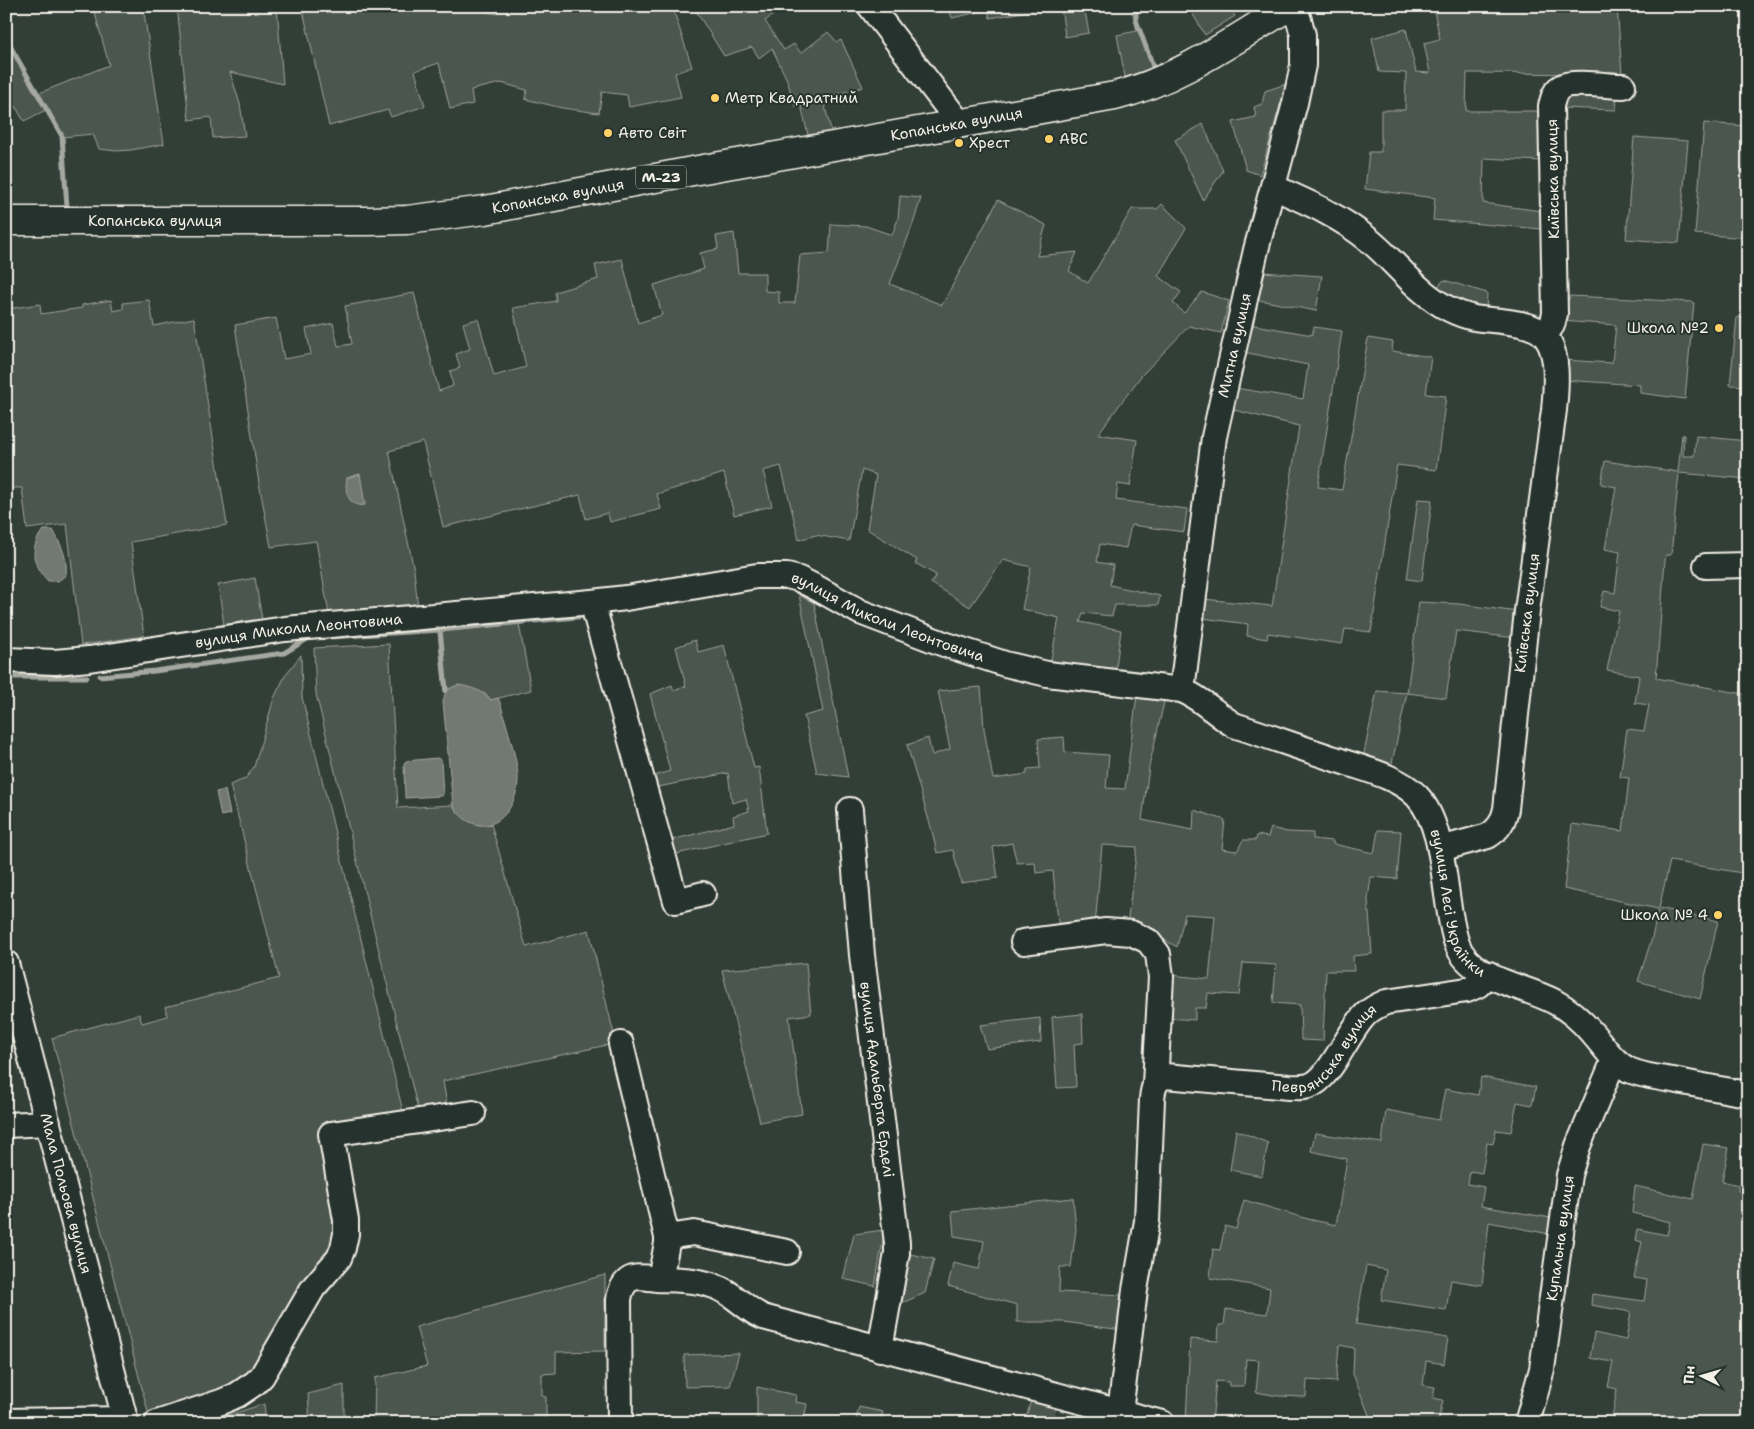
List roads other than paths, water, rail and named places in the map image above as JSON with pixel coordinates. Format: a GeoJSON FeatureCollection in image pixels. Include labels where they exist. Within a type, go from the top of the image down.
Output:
{"type":"FeatureCollection","features":[{"type":"Feature","properties":{"kind":"highway","name":"Копанська вулиця"},"geometry":{"type":"LineString","coordinates":[[6,221],[279,222],[407,220],[485,210],[698,170],[1080,104],[1133,92],[1172,75],[1292,6]]}},
{"type":"Feature","properties":{"kind":"street"},"geometry":{"type":"LineString","coordinates":[[870,6],[961,125]]}},
{"type":"Feature","properties":{"kind":"street","name":"Митна вулиця"},"geometry":{"type":"LineString","coordinates":[[1182,690],[1214,437],[1250,278],[1303,65],[1303,35],[1299,20],[1292,6]]}},
{"type":"Feature","properties":{"kind":"street","name":"Київська вулиця"},"geometry":{"type":"LineString","coordinates":[[1440,849],[1488,836],[1494,832],[1503,820],[1506,809],[1522,659],[1556,389],[1553,354],[1550,342],[1545,335],[1552,325],[1555,314],[1551,106],[1553,97],[1562,86],[1571,84],[1623,86]]}},
{"type":"Feature","properties":{"kind":"street"},"geometry":{"type":"LineString","coordinates":[[1273,187],[1325,211],[1354,228],[1422,291],[1447,309],[1473,318],[1524,325],[1534,328],[1545,335]]}},
{"type":"Feature","properties":{"kind":"street"},"geometry":{"type":"LineString","coordinates":[[1706,566],[1748,565]]}},
{"type":"Feature","properties":{"kind":"street","name":"вулиця Миколи Леонтовича"},"geometry":{"type":"LineString","coordinates":[[6,660],[54,662],[89,659],[285,628],[592,602],[757,576],[787,576],[799,579],[860,612],[944,644],[1005,664],[1047,674],[1182,690]]}},
{"type":"Feature","properties":{"kind":"street"},"geometry":{"type":"LineString","coordinates":[[592,602],[676,901],[703,894]]}},
{"type":"Feature","properties":{"kind":"street","name":"вулиця Лесі Українки"},"geometry":{"type":"LineString","coordinates":[[1182,690],[1192,694],[1234,725],[1372,772],[1405,786],[1417,796],[1424,806],[1440,849],[1450,915],[1457,944],[1462,955],[1470,964],[1565,1007],[1575,1014],[1614,1060],[1630,1070],[1649,1076],[1748,1094]]}},
{"type":"Feature","properties":{"kind":"street","name":"вулиця Адальберта Ерделі"},"geometry":{"type":"LineString","coordinates":[[850,810],[862,955],[897,1243],[880,1349]]}},
{"type":"Feature","properties":{"kind":"street"},"geometry":{"type":"LineString","coordinates":[[1023,942],[1106,931],[1131,932],[1148,941],[1158,954],[1162,976],[1155,1084],[1152,1099],[1147,1221],[1135,1290],[1120,1412]]}},
{"type":"Feature","properties":{"kind":"street","name":"Мала Польова вулиця"},"geometry":{"type":"LineString","coordinates":[[6,964],[126,1421]]}},
{"type":"Feature","properties":{"kind":"street","name":"Певрянська вулиця"},"geometry":{"type":"LineString","coordinates":[[1155,1084],[1160,1078],[1165,1076],[1289,1087],[1310,1086],[1327,1072],[1359,1023],[1375,1007],[1386,1002],[1467,990],[1478,984],[1489,974]]}},
{"type":"Feature","properties":{"kind":"street"},"geometry":{"type":"LineString","coordinates":[[621,1044],[667,1237],[668,1244],[660,1279]]}},
{"type":"Feature","properties":{"kind":"street","name":"Купальна вулиця"},"geometry":{"type":"LineString","coordinates":[[1526,1423],[1542,1370],[1569,1175],[1578,1146],[1614,1060]]}},
{"type":"Feature","properties":{"kind":"street"},"geometry":{"type":"LineString","coordinates":[[157,1423],[221,1402],[237,1395],[255,1383],[268,1367],[313,1288],[339,1258],[346,1234],[346,1220],[331,1134],[473,1113]]}},
{"type":"Feature","properties":{"kind":"street"},"geometry":{"type":"LineString","coordinates":[[6,1124],[48,1123]]}},
{"type":"Feature","properties":{"kind":"street"},"geometry":{"type":"LineString","coordinates":[[667,1237],[694,1233],[787,1252]]}},
{"type":"Feature","properties":{"kind":"street"},"geometry":{"type":"LineString","coordinates":[[620,1423],[620,1293],[627,1281],[632,1278],[696,1281],[711,1285],[729,1294],[754,1313],[763,1317],[1162,1423]]}},
{"type":"Feature","properties":{"kind":"street"},"geometry":{"type":"LineString","coordinates":[[6,1422],[126,1421]]}},
{"type":"Feature","properties":{"kind":"waterway"},"geometry":{"type":"LineString","coordinates":[[1136,6],[1136,20],[1154,69]]}},
{"type":"Feature","properties":{"kind":"waterway"},"geometry":{"type":"LineString","coordinates":[[6,39],[62,136],[67,207]]}},
{"type":"Feature","properties":{"kind":"waterway"},"geometry":{"type":"LineString","coordinates":[[440,630],[587,616]]}},
{"type":"Feature","properties":{"kind":"waterway"},"geometry":{"type":"LineString","coordinates":[[100,676],[155,671],[284,653],[307,639],[313,638],[440,630],[446,690]]}},
{"type":"Feature","properties":{"kind":"waterway"},"geometry":{"type":"LineString","coordinates":[[6,677],[87,677]]}},
{"type":"Feature","properties":{"kind":"place","name":"Метр Квадратний"},"geometry":{"type":"Point","coordinates":[715,98]}},
{"type":"Feature","properties":{"kind":"place","name":"Авто Світ"},"geometry":{"type":"Point","coordinates":[608,133]}},
{"type":"Feature","properties":{"kind":"place","name":"ABC"},"geometry":{"type":"Point","coordinates":[1049,139]}},
{"type":"Feature","properties":{"kind":"place","name":"Хрест"},"geometry":{"type":"Point","coordinates":[959,143]}},
{"type":"Feature","properties":{"kind":"place","name":"Школа №2"},"geometry":{"type":"Point","coordinates":[1719,328]}},
{"type":"Feature","properties":{"kind":"place","name":"Школа № 4"},"geometry":{"type":"Point","coordinates":[1718,915]}}]}
